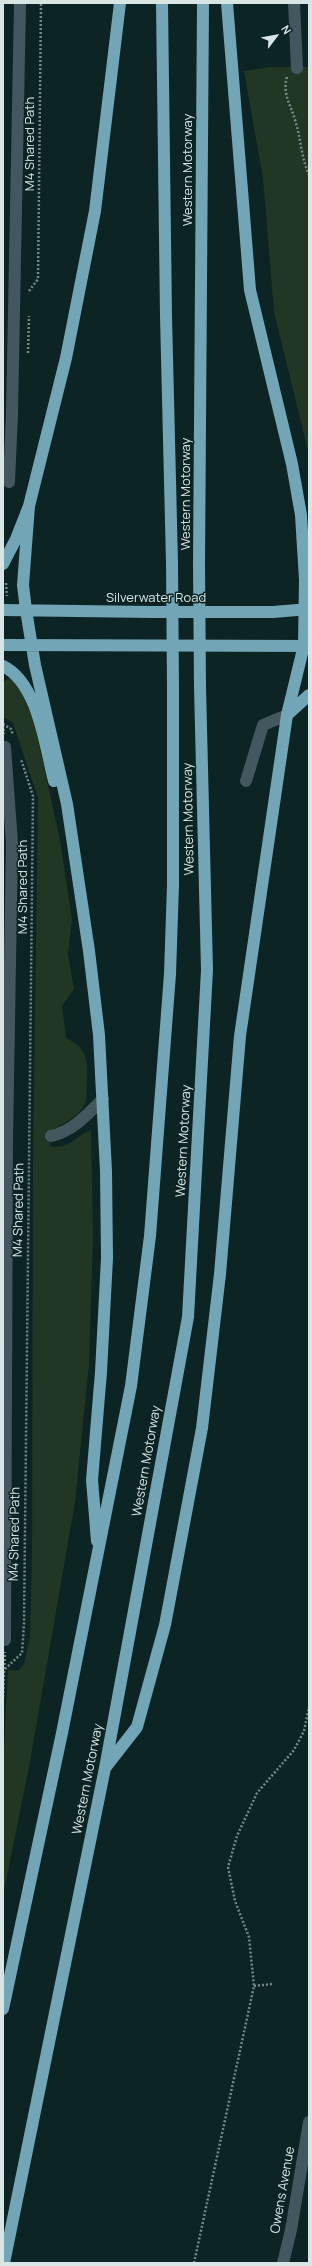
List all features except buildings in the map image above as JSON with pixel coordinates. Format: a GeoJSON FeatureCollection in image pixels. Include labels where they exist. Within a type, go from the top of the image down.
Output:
{"type":"FeatureCollection","features":[{"type":"Feature","properties":{"kind":"highway"},"geometry":{"type":"LineString","coordinates":[[3,564],[16,539],[29,506],[66,358],[95,211],[120,3]]}},
{"type":"Feature","properties":{"kind":"highway","name":"Western Motorway"},"geometry":{"type":"LineString","coordinates":[[3,2009],[98,1556],[131,1386],[150,1236],[170,974],[173,885],[172,563],[166,316],[162,3]]}},
{"type":"Feature","properties":{"kind":"highway","name":"Western Motorway"},"geometry":{"type":"LineString","coordinates":[[4,2263],[105,1768],[188,1317],[207,970],[200,687],[199,564],[203,3]]}},
{"type":"Feature","properties":{"kind":"highway"},"geometry":{"type":"LineString","coordinates":[[105,1768],[138,1727],[165,1625],[202,1428],[220,1274],[240,1036],[288,715],[306,646],[305,580],[301,515],[292,464],[250,290],[227,3]]}},
{"type":"Feature","properties":{"kind":"highway"},"geometry":{"type":"LineString","coordinates":[[29,506],[23,585],[26,610],[31,644],[67,804],[89,951],[99,1035],[103,1099],[107,1258],[101,1372],[92,1480],[98,1556]]}},
{"type":"Feature","properties":{"kind":"highway"},"geometry":{"type":"LineString","coordinates":[[301,515],[309,527]]}},
{"type":"Feature","properties":{"kind":"highway","name":"Silverwater Road"},"geometry":{"type":"LineString","coordinates":[[5,610],[274,612],[306,609]]}},
{"type":"Feature","properties":{"kind":"highway"},"geometry":{"type":"LineString","coordinates":[[3,645],[306,646]]}},
{"type":"Feature","properties":{"kind":"highway"},"geometry":{"type":"LineString","coordinates":[[3,666],[12,670],[22,680],[33,701],[57,794],[89,951]]}},
{"type":"Feature","properties":{"kind":"highway"},"geometry":{"type":"LineString","coordinates":[[288,715],[309,695]]}},
{"type":"Feature","properties":{"kind":"street"},"geometry":{"type":"LineString","coordinates":[[8,482],[12,414],[20,3]]}},
{"type":"Feature","properties":{"kind":"street"},"geometry":{"type":"LineString","coordinates":[[294,3],[297,68]]}},
{"type":"Feature","properties":{"kind":"street"},"geometry":{"type":"LineString","coordinates":[[246,781],[263,725],[288,715]]}},
{"type":"Feature","properties":{"kind":"street"},"geometry":{"type":"LineString","coordinates":[[4,1640],[7,843],[5,747]]}},
{"type":"Feature","properties":{"kind":"street"},"geometry":{"type":"LineString","coordinates":[[51,1136],[60,1135],[79,1121],[103,1099]]}},
{"type":"Feature","properties":{"kind":"street","name":"Owens Avenue"},"geometry":{"type":"LineString","coordinates":[[283,2263],[307,2147],[309,2122]]}},
{"type":"Feature","properties":{"kind":"path","name":"M4 Shared Path"},"geometry":{"type":"LineString","coordinates":[[34,284],[38,279],[41,3]]}},
{"type":"Feature","properties":{"kind":"path"},"geometry":{"type":"LineString","coordinates":[[297,68],[286,78],[286,98],[295,120],[299,144],[309,175]]}},
{"type":"Feature","properties":{"kind":"path"},"geometry":{"type":"LineString","coordinates":[[5,610],[6,583]]}},
{"type":"Feature","properties":{"kind":"path"},"geometry":{"type":"LineString","coordinates":[[3,724],[11,729],[13,736]]}},
{"type":"Feature","properties":{"kind":"path","name":"M4 Shared Path"},"geometry":{"type":"LineString","coordinates":[[3,1697],[4,1669],[22,1653],[24,1624],[33,796],[18,751]]}},
{"type":"Feature","properties":{"kind":"path"},"geometry":{"type":"LineString","coordinates":[[194,2263],[254,1986],[249,1937],[235,1902],[228,1867],[237,1836],[257,1793],[294,1750],[304,1731],[309,1707]]}},
{"type":"Feature","properties":{"kind":"path"},"geometry":{"type":"LineString","coordinates":[[254,1986],[272,1984]]}},
{"type":"Feature","properties":{"kind":"green space"},"geometry":{"type":"Polygon","coordinates":[[[270,67],[309,67],[309,455],[274,312],[263,178],[244,71],[270,67]]]}},
{"type":"Feature","properties":{"kind":"green space"},"geometry":{"type":"Polygon","coordinates":[[[10,678],[21,691],[34,722],[60,840],[72,919],[68,954],[74,989],[62,1006],[66,1038],[79,1046],[83,1051],[87,1062],[86,1101],[84,1106],[76,1115],[51,1130],[50,1146],[63,1146],[91,1130],[93,1236],[89,1364],[75,1502],[30,1762],[3,1896],[3,1772],[8,1670],[18,1671],[24,1664],[30,1637],[32,1556],[33,1157],[38,798],[13,723],[3,717],[3,682],[10,678]]]}}]}
